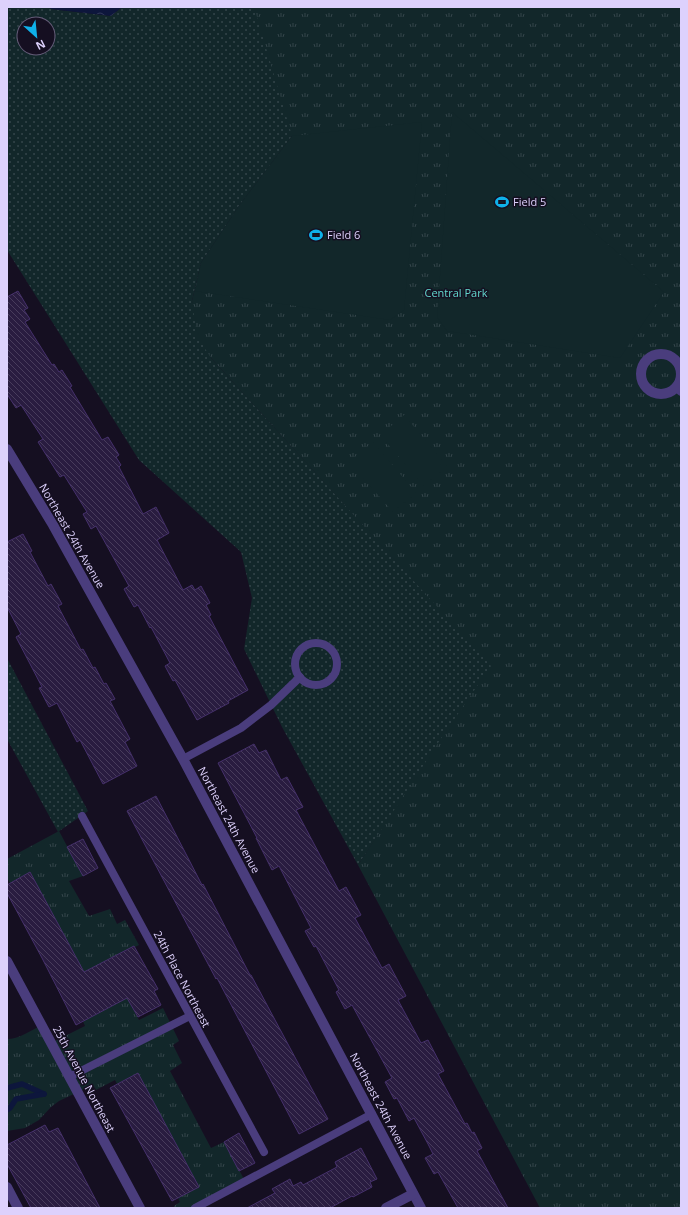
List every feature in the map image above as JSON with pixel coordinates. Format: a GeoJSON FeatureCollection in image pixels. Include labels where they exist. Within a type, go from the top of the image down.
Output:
{"type":"FeatureCollection","features":[{"type":"Feature","properties":{"kind":"street","name":"Northeast 24th Avenue"},"geometry":{"type":"LineString","coordinates":[[7,449],[53,525],[183,759],[421,1208]]}},
{"type":"Feature","properties":{"kind":"street","name":"25th Avenue Northeast"},"geometry":{"type":"LineString","coordinates":[[7,960],[140,1208]]}},
{"type":"Feature","properties":{"kind":"street"},"geometry":{"type":"LineString","coordinates":[[7,1187],[18,1208]]}},
{"type":"Feature","properties":{"kind":"street"},"geometry":{"type":"LineString","coordinates":[[386,1208],[413,1194]]}},
{"type":"Feature","properties":{"kind":"lane"},"geometry":{"type":"LineString","coordinates":[[320,643],[326,645],[332,650],[336,656],[337,668],[330,680],[317,685],[304,682],[300,677],[296,671],[296,656],[305,645],[320,643]]}},
{"type":"Feature","properties":{"kind":"lane"},"geometry":{"type":"LineString","coordinates":[[183,759],[240,728],[271,705],[300,677]]}},
{"type":"Feature","properties":{"kind":"lane","name":"24th Place Northeast"},"geometry":{"type":"LineString","coordinates":[[82,816],[264,1152]]}},
{"type":"Feature","properties":{"kind":"lane"},"geometry":{"type":"LineString","coordinates":[[69,1077],[190,1016]]}},
{"type":"Feature","properties":{"kind":"lane"},"geometry":{"type":"LineString","coordinates":[[194,1208],[372,1114]]}},
{"type":"Feature","properties":{"kind":"green space"},"geometry":{"type":"Polygon","coordinates":[[[7,7],[50,7],[51,9],[111,16],[122,7],[432,7],[292,136],[239,206],[201,263],[192,301],[211,358],[492,666],[358,865],[282,727],[244,649],[252,598],[241,552],[139,460],[7,250],[7,7]]]}},
{"type":"Feature","properties":{"kind":"green space","name":"Central Park"},"geometry":{"type":"Polygon","coordinates":[[[254,7],[681,7],[681,1208],[540,1208],[358,865],[442,737],[491,666],[211,358],[197,336],[192,301],[201,263],[239,206],[292,136],[254,7]]]}},
{"type":"Feature","properties":{"kind":"green space","name":"Field 5"},"geometry":{"type":"Polygon","coordinates":[[[452,112],[664,292],[620,358],[447,331],[437,317],[452,112]]]}},
{"type":"Feature","properties":{"kind":"green space","name":"Field 6"},"geometry":{"type":"Polygon","coordinates":[[[422,122],[404,310],[390,320],[195,291],[201,263],[239,206],[292,136],[422,122]]]}},
{"type":"Feature","properties":{"kind":"green space"},"geometry":{"type":"Polygon","coordinates":[[[404,415],[447,466],[424,486],[380,435],[404,415]]]}},
{"type":"Feature","properties":{"kind":"green space"},"geometry":{"type":"Polygon","coordinates":[[[373,442],[416,493],[393,512],[349,462],[373,442]]]}},
{"type":"Feature","properties":{"kind":"green space"},"geometry":{"type":"Polygon","coordinates":[[[7,658],[88,811],[58,832],[7,739],[7,658]]]}},
{"type":"Feature","properties":{"kind":"green space"},"geometry":{"type":"Polygon","coordinates":[[[59,831],[83,876],[69,881],[89,916],[110,909],[117,924],[125,920],[139,945],[134,946],[107,960],[139,1020],[163,1008],[179,1041],[173,1045],[182,1063],[170,1071],[211,1148],[224,1142],[245,1181],[195,1208],[175,1208],[174,1206],[180,1202],[178,1198],[199,1187],[138,1073],[117,1084],[115,1080],[96,1090],[93,1085],[59,1101],[39,1120],[25,1128],[7,1131],[7,1039],[20,1036],[42,1025],[51,1043],[85,1026],[83,1021],[104,1010],[30,872],[10,883],[7,878],[7,859],[59,831]]]}},
{"type":"Feature","properties":{"kind":"water"},"geometry":{"type":"Polygon","coordinates":[[[50,7],[122,7],[111,16],[51,9],[50,7]]]}},
{"type":"Feature","properties":{"kind":"building"},"geometry":{"type":"Polygon","coordinates":[[[18,291],[28,308],[24,310],[30,319],[25,322],[52,365],[54,364],[59,372],[62,370],[72,386],[70,387],[102,440],[108,437],[119,455],[116,457],[121,465],[119,467],[143,514],[156,507],[169,533],[157,540],[183,590],[192,585],[195,590],[201,586],[210,603],[206,605],[211,615],[209,616],[248,690],[228,701],[229,703],[197,720],[175,680],[173,681],[165,666],[170,663],[151,627],[150,628],[138,605],[134,607],[124,589],[129,586],[96,526],[91,529],[83,514],[87,512],[64,475],[60,477],[38,442],[43,439],[21,405],[16,408],[7,394],[7,297],[18,291]]]}},
{"type":"Feature","properties":{"kind":"building"},"geometry":{"type":"Polygon","coordinates":[[[23,534],[32,551],[30,552],[48,586],[51,584],[62,604],[58,606],[81,650],[83,649],[93,668],[95,667],[104,684],[106,683],[115,699],[110,701],[130,739],[125,742],[137,766],[103,784],[80,740],[77,742],[57,703],[49,707],[39,688],[42,687],[16,637],[21,634],[7,607],[7,542],[23,534]]]}},
{"type":"Feature","properties":{"kind":"building"},"geometry":{"type":"Polygon","coordinates":[[[254,744],[259,753],[266,750],[281,780],[287,777],[303,807],[296,810],[339,891],[346,887],[361,915],[355,918],[382,968],[389,964],[406,996],[398,1000],[421,1043],[428,1040],[444,1071],[438,1074],[465,1124],[467,1123],[472,1133],[474,1132],[482,1148],[477,1151],[508,1208],[458,1208],[438,1172],[434,1174],[425,1158],[433,1154],[428,1144],[414,1118],[409,1121],[397,1098],[394,1099],[385,1082],[392,1078],[352,1005],[345,1009],[336,992],[339,990],[316,946],[314,947],[305,931],[311,928],[279,866],[272,870],[218,763],[254,744]]]}},
{"type":"Feature","properties":{"kind":"building"},"geometry":{"type":"Polygon","coordinates":[[[156,796],[202,885],[203,884],[250,975],[328,1119],[299,1134],[127,811],[156,796]]]}},
{"type":"Feature","properties":{"kind":"building"},"geometry":{"type":"Polygon","coordinates":[[[83,839],[98,868],[83,876],[67,847],[83,839]]]}},
{"type":"Feature","properties":{"kind":"building"},"geometry":{"type":"Polygon","coordinates":[[[30,872],[84,972],[134,946],[158,989],[154,991],[161,1005],[138,1017],[127,998],[76,1025],[7,893],[7,885],[30,872]]]}},
{"type":"Feature","properties":{"kind":"building"},"geometry":{"type":"Polygon","coordinates":[[[138,1073],[199,1187],[172,1201],[110,1088],[138,1073]]]}},
{"type":"Feature","properties":{"kind":"building"},"geometry":{"type":"Polygon","coordinates":[[[45,1125],[49,1132],[58,1128],[100,1208],[31,1208],[7,1164],[7,1145],[45,1125]]]}},
{"type":"Feature","properties":{"kind":"building"},"geometry":{"type":"Polygon","coordinates":[[[239,1133],[255,1163],[239,1171],[224,1142],[239,1133]]]}},
{"type":"Feature","properties":{"kind":"building"},"geometry":{"type":"Polygon","coordinates":[[[361,1148],[377,1179],[370,1182],[372,1187],[353,1197],[352,1196],[330,1208],[247,1208],[275,1193],[272,1189],[290,1179],[293,1186],[301,1182],[303,1185],[337,1167],[335,1162],[361,1148]]]}},
{"type":"Feature","properties":{"kind":"waterway"},"geometry":{"type":"LineString","coordinates":[[7,1088],[22,1084],[44,1094]]}},
{"type":"Feature","properties":{"kind":"waterway"},"geometry":{"type":"LineString","coordinates":[[7,1110],[16,1099],[44,1094]]}},
{"type":"Feature","properties":{"kind":"place","name":"Field 5"},"geometry":{"type":"Point","coordinates":[502,202]}},
{"type":"Feature","properties":{"kind":"place","name":"Field 6"},"geometry":{"type":"Point","coordinates":[316,235]}}]}
